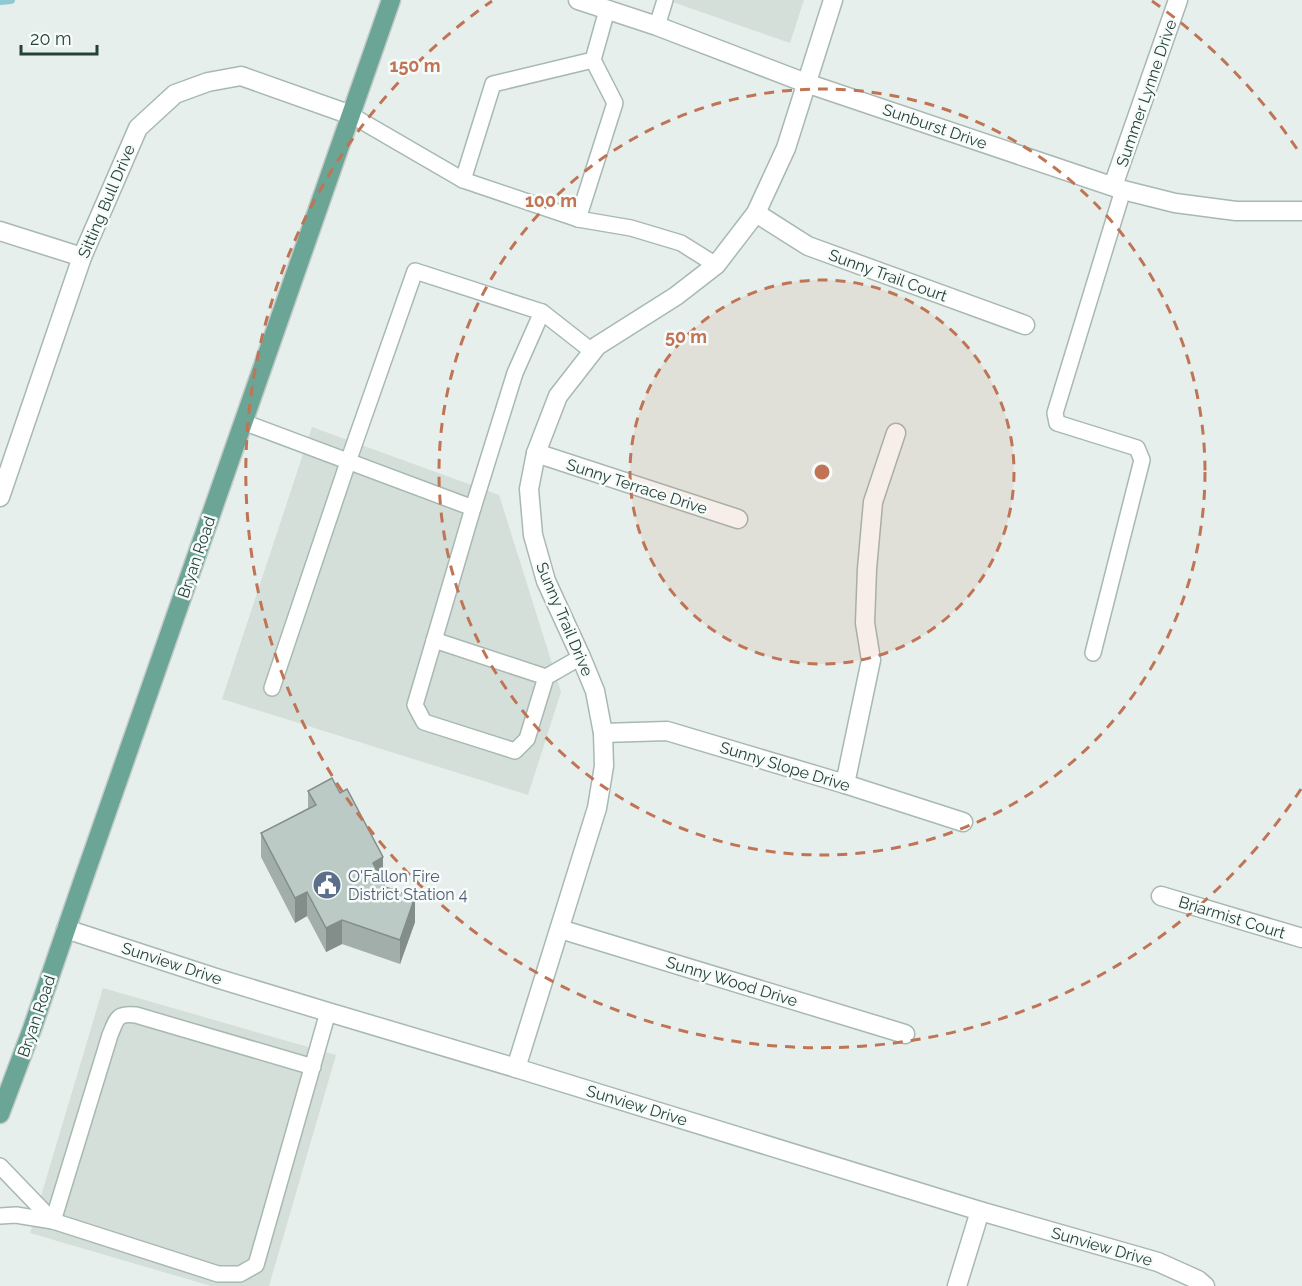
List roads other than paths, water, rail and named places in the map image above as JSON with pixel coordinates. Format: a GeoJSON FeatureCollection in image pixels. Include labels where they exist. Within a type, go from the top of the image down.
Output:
{"type":"FeatureCollection","features":[{"type":"Feature","properties":{"kind":"main road","name":"Bryan Road"},"geometry":{"type":"LineString","coordinates":[[1,1109],[32,1029],[391,0]]}},
{"type":"Feature","properties":{"kind":"street","name":"Sunburst Drive"},"geometry":{"type":"LineString","coordinates":[[578,0],[657,26],[806,82],[1118,188],[1175,203],[1236,212],[1302,211]]}},
{"type":"Feature","properties":{"kind":"street","name":"Sunny Trail Drive"},"geometry":{"type":"LineString","coordinates":[[516,1068],[597,808],[604,766],[603,733],[595,691],[546,581],[532,535],[529,489],[536,453],[558,396],[597,346],[676,296],[716,265],[756,213],[786,148],[834,0]]}},
{"type":"Feature","properties":{"kind":"street","name":"Summer Lynne Drive"},"geometry":{"type":"LineString","coordinates":[[1118,188],[1178,0]]}},
{"type":"Feature","properties":{"kind":"street","name":"Sitting Bull Drive"},"geometry":{"type":"LineString","coordinates":[[0,497],[82,257],[138,128],[175,94],[208,82],[240,76],[351,115]]}},
{"type":"Feature","properties":{"kind":"street","name":"Sunny Trail Court"},"geometry":{"type":"LineString","coordinates":[[756,213],[808,246],[1025,324]]}},
{"type":"Feature","properties":{"kind":"street"},"geometry":{"type":"LineString","coordinates":[[0,231],[82,257]]}},
{"type":"Feature","properties":{"kind":"street"},"geometry":{"type":"LineString","coordinates":[[845,784],[871,660],[865,623],[873,502],[896,433]]}},
{"type":"Feature","properties":{"kind":"street","name":"Sunny Terrace Drive"},"geometry":{"type":"LineString","coordinates":[[536,453],[738,519]]}},
{"type":"Feature","properties":{"kind":"street","name":"Sunny Slope Drive"},"geometry":{"type":"LineString","coordinates":[[603,733],[667,731],[963,822]]}},
{"type":"Feature","properties":{"kind":"street","name":"Briarmist Court"},"geometry":{"type":"LineString","coordinates":[[1161,896],[1302,938]]}},
{"type":"Feature","properties":{"kind":"street","name":"Sunview Drive"},"geometry":{"type":"LineString","coordinates":[[66,928],[216,978],[980,1211],[1158,1262],[1198,1280],[1205,1286]]}},
{"type":"Feature","properties":{"kind":"street","name":"Sunny Wood Drive"},"geometry":{"type":"LineString","coordinates":[[560,929],[905,1034]]}},
{"type":"Feature","properties":{"kind":"street"},"geometry":{"type":"LineString","coordinates":[[957,1286],[980,1211]]}},
{"type":"Feature","properties":{"kind":"lane"},"geometry":{"type":"LineString","coordinates":[[657,26],[665,0]]}},
{"type":"Feature","properties":{"kind":"lane"},"geometry":{"type":"LineString","coordinates":[[578,219],[615,103],[593,60],[607,10]]}},
{"type":"Feature","properties":{"kind":"lane"},"geometry":{"type":"LineString","coordinates":[[463,180],[493,84],[593,60]]}},
{"type":"Feature","properties":{"kind":"lane"},"geometry":{"type":"LineString","coordinates":[[351,115],[463,180],[578,219],[632,228],[681,243],[716,265]]}},
{"type":"Feature","properties":{"kind":"lane"},"geometry":{"type":"LineString","coordinates":[[1093,653],[1142,460],[1137,448],[1057,423],[1055,413],[1118,188]]}},
{"type":"Feature","properties":{"kind":"lane"},"geometry":{"type":"LineString","coordinates":[[272,688],[415,271],[542,312],[593,352]]}},
{"type":"Feature","properties":{"kind":"lane"},"geometry":{"type":"LineString","coordinates":[[542,312],[515,374],[472,508],[415,705],[424,722],[515,751],[527,739],[546,677],[581,657]]}},
{"type":"Feature","properties":{"kind":"lane"},"geometry":{"type":"LineString","coordinates":[[243,422],[472,508]]}},
{"type":"Feature","properties":{"kind":"lane"},"geometry":{"type":"LineString","coordinates":[[434,640],[546,677]]}},
{"type":"Feature","properties":{"kind":"lane"},"geometry":{"type":"LineString","coordinates":[[0,1216],[16,1215],[53,1221],[218,1274],[240,1274],[256,1265],[328,1012]]}},
{"type":"Feature","properties":{"kind":"lane"},"geometry":{"type":"LineString","coordinates":[[53,1221],[102,1062],[117,1019],[125,1014],[313,1067]]}},
{"type":"Feature","properties":{"kind":"lane"},"geometry":{"type":"LineString","coordinates":[[0,1167],[53,1221]]}},
{"type":"Feature","properties":{"kind":"waterway"},"geometry":{"type":"LineString","coordinates":[[0,1],[11,0]]}},
{"type":"Feature","properties":{"kind":"place","name":"O'Fallon Fire District Station 4"},"geometry":{"type":"Point","coordinates":[327,885]}}]}
